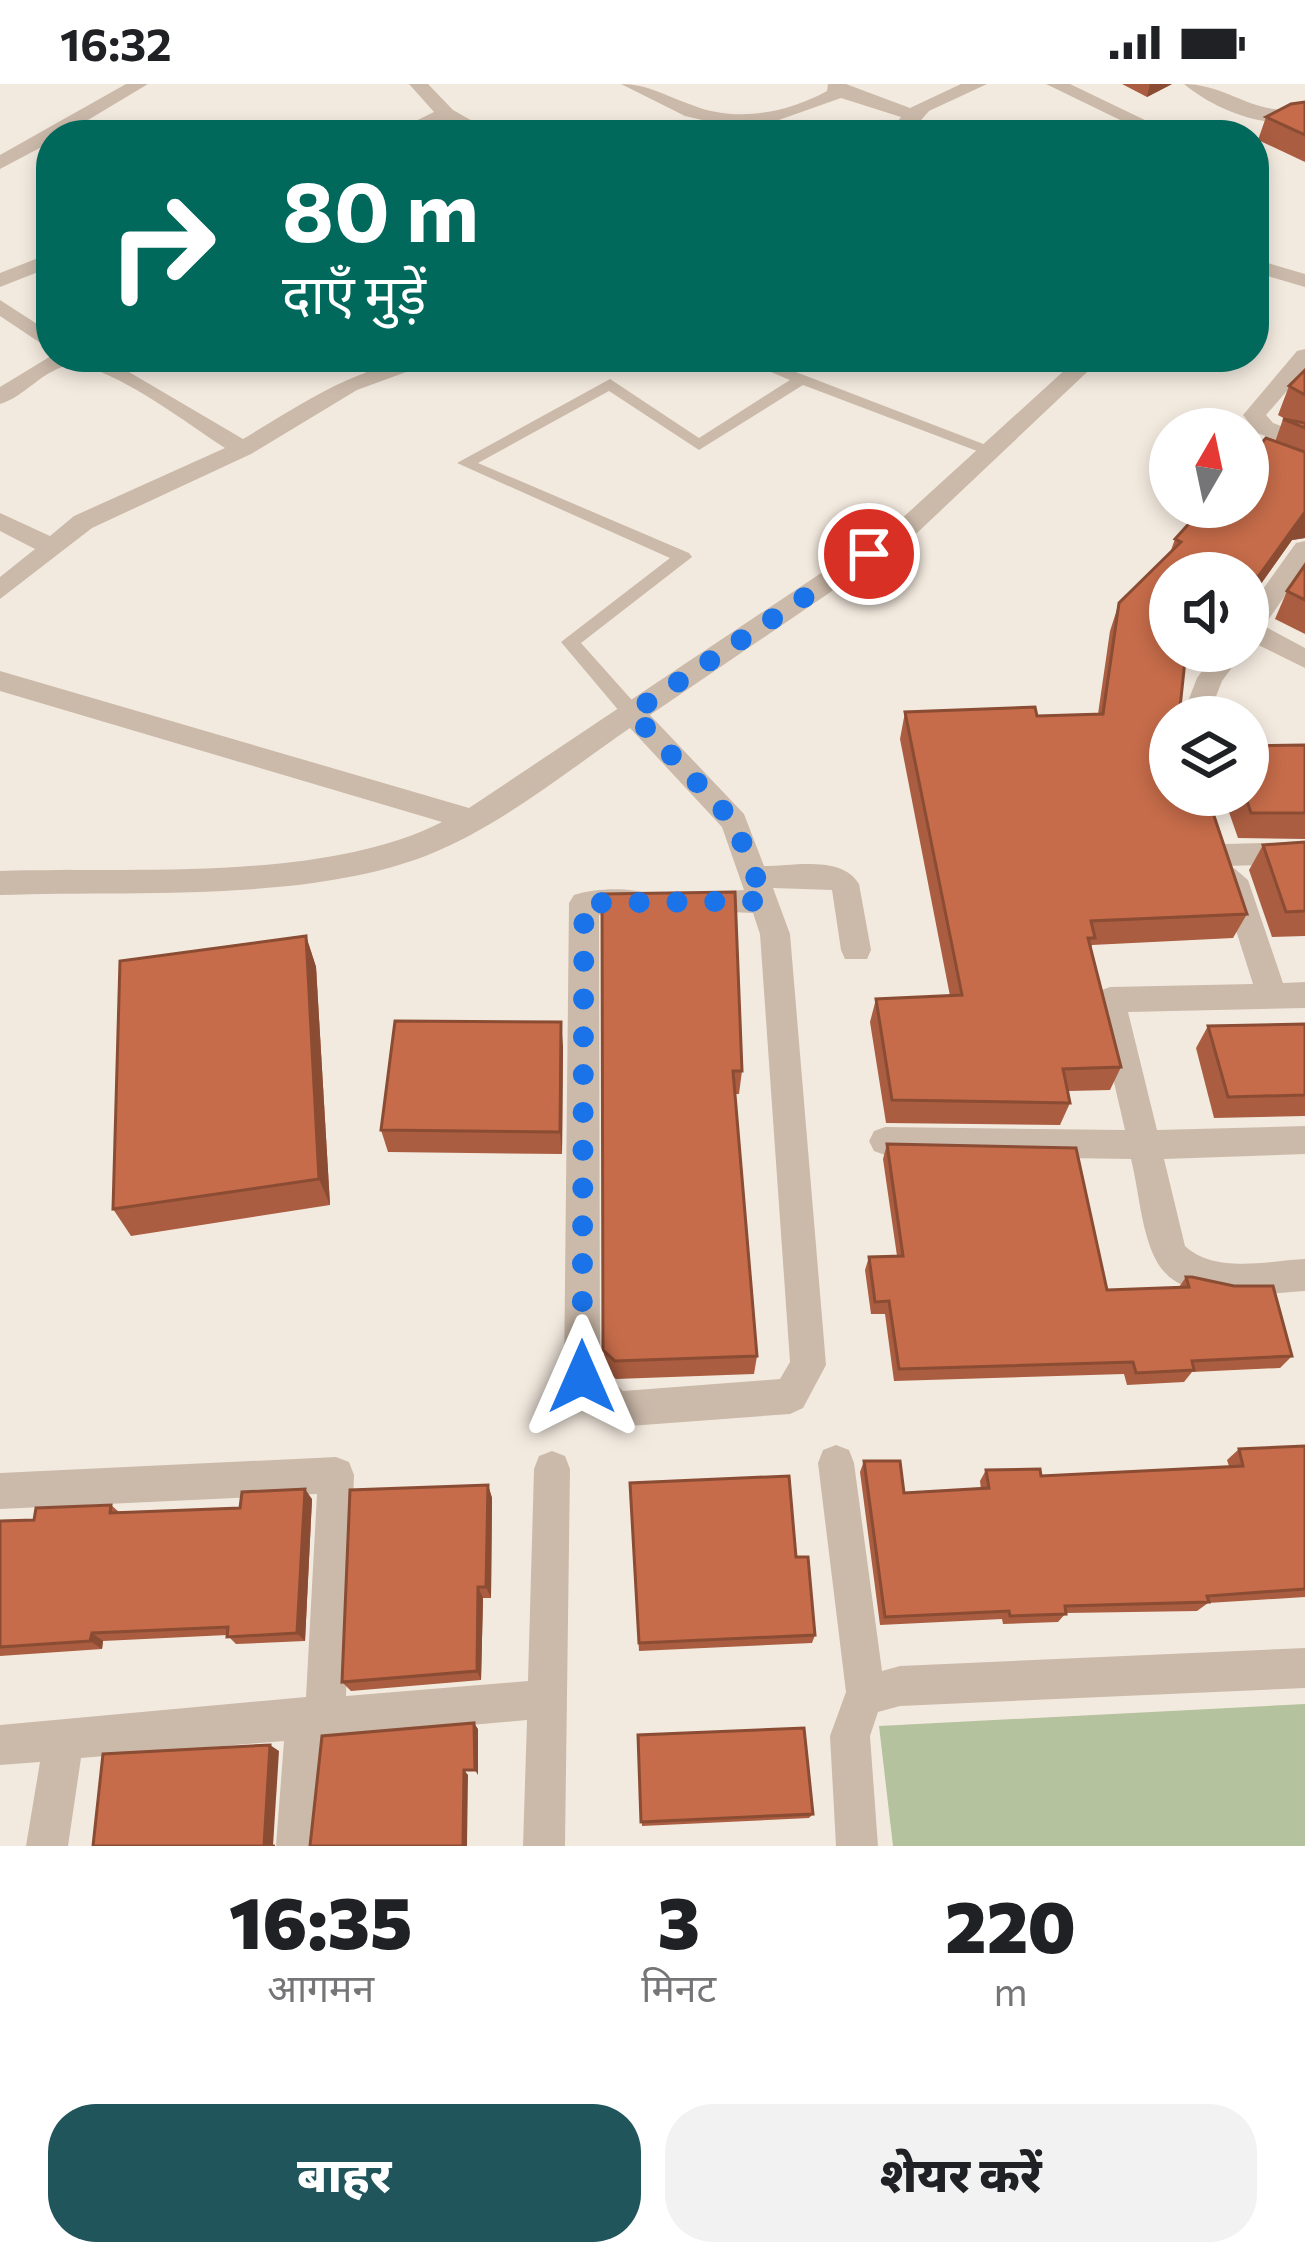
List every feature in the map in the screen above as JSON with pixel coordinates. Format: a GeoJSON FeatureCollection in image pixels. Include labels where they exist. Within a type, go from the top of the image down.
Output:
{"type":"FeatureCollection","features":[{"type":"Feature","properties":{"kind":"street"},"geometry":{"type":"LineString","coordinates":[[76,120],[139,84]]}},
{"type":"Feature","properties":{"kind":"street"},"geometry":{"type":"LineString","coordinates":[[418,84],[458,120]]}},
{"type":"Feature","properties":{"kind":"street"},"geometry":{"type":"LineString","coordinates":[[630,84],[716,120]]}},
{"type":"Feature","properties":{"kind":"street"},"geometry":{"type":"LineString","coordinates":[[907,120],[910,114],[978,84]]}},
{"type":"Feature","properties":{"kind":"street"},"geometry":{"type":"LineString","coordinates":[[1055,84],[1133,120]]}},
{"type":"Feature","properties":{"kind":"street"},"geometry":{"type":"LineString","coordinates":[[1193,84],[1270,119],[1293,119],[1305,113]]}},
{"type":"Feature","properties":{"kind":"street"},"geometry":{"type":"LineString","coordinates":[[762,120],[838,87],[910,114]]}},
{"type":"Feature","properties":{"kind":"street"},"geometry":{"type":"LineString","coordinates":[[432,120],[446,114]]}},
{"type":"Feature","properties":{"kind":"street"},"geometry":{"type":"LineString","coordinates":[[0,163],[36,143]]}},
{"type":"Feature","properties":{"kind":"street"},"geometry":{"type":"LineString","coordinates":[[0,281],[36,266]]}},
{"type":"Feature","properties":{"kind":"street"},"geometry":{"type":"LineString","coordinates":[[1269,270],[1305,281]]}},
{"type":"Feature","properties":{"kind":"street"},"geometry":{"type":"LineString","coordinates":[[0,306],[36,332]]}},
{"type":"Feature","properties":{"kind":"street"},"geometry":{"type":"LineString","coordinates":[[1305,356],[1254,415],[1265,428],[1305,443]]}},
{"type":"Feature","properties":{"kind":"street"},"geometry":{"type":"LineString","coordinates":[[0,398],[45,372]]}},
{"type":"Feature","properties":{"kind":"street"},"geometry":{"type":"LineString","coordinates":[[112,372],[243,449]]}},
{"type":"Feature","properties":{"kind":"street"},"geometry":{"type":"LineString","coordinates":[[0,590],[48,545],[83,522],[243,449],[349,385],[389,372]]}},
{"type":"Feature","properties":{"kind":"street"},"geometry":{"type":"LineString","coordinates":[[0,883],[316,873],[404,852],[470,819],[908,527],[1076,372]]}},
{"type":"Feature","properties":{"kind":"street"},"geometry":{"type":"LineString","coordinates":[[1269,459],[1305,474]]}},
{"type":"Feature","properties":{"kind":"street"},"geometry":{"type":"LineString","coordinates":[[0,521],[48,545]]}},
{"type":"Feature","properties":{"kind":"street"},"geometry":{"type":"LineString","coordinates":[[1269,602],[1303,557]]}},
{"type":"Feature","properties":{"kind":"street"},"geometry":{"type":"LineString","coordinates":[[1269,640],[1305,659]]}},
{"type":"Feature","properties":{"kind":"street"},"geometry":{"type":"LineString","coordinates":[[0,681],[470,819]]}},
{"type":"Feature","properties":{"kind":"street"},"geometry":{"type":"LineString","coordinates":[[632,713],[734,822],[762,889],[775,934],[796,1161],[808,1365],[790,1396],[616,1409],[582,1377],[584,903],[762,889],[833,877],[845,884],[856,950]]}},
{"type":"Feature","properties":{"kind":"street"},"geometry":{"type":"LineString","coordinates":[[1271,993],[1222,845],[1305,853]]}},
{"type":"Feature","properties":{"kind":"street"},"geometry":{"type":"LineString","coordinates":[[1305,994],[1110,1000],[1170,1255],[1181,1270],[1205,1277],[1305,1275]]}},
{"type":"Feature","properties":{"kind":"street"},"geometry":{"type":"LineString","coordinates":[[885,1141],[1146,1145],[1305,1140]]}},
{"type":"Feature","properties":{"kind":"street"},"geometry":{"type":"LineString","coordinates":[[836,1463],[866,1696],[850,1736],[856,1846]]}},
{"type":"Feature","properties":{"kind":"street"},"geometry":{"type":"LineString","coordinates":[[544,1846],[552,1468]]}},
{"type":"Feature","properties":{"kind":"street"},"geometry":{"type":"LineString","coordinates":[[0,1491],[336,1475],[315,1716],[297,1846]]}},
{"type":"Feature","properties":{"kind":"street"},"geometry":{"type":"LineString","coordinates":[[866,1696],[900,1686],[1305,1668]]}},
{"type":"Feature","properties":{"kind":"street"},"geometry":{"type":"LineString","coordinates":[[0,1745],[546,1699]]}},
{"type":"Feature","properties":{"kind":"street"},"geometry":{"type":"LineString","coordinates":[[47,1846],[63,1742]]}},
{"type":"Feature","properties":{"kind":"lane"},"geometry":{"type":"LineString","coordinates":[[778,372],[991,450]]}},
{"type":"Feature","properties":{"kind":"lane"},"geometry":{"type":"LineString","coordinates":[[632,713],[570,642],[683,557],[465,463],[610,384],[699,445],[799,381]]}},
{"type":"Feature","properties":{"kind":"green space"},"geometry":{"type":"Polygon","coordinates":[[[1305,1704],[1305,1846],[893,1846],[879,1726],[1305,1704]]]}},
{"type":"Feature","properties":{"kind":"building"},"geometry":{"type":"Polygon","coordinates":[[[1305,102],[1305,135],[1266,117],[1291,104],[1305,102]]]}},
{"type":"Feature","properties":{"kind":"building"},"geometry":{"type":"Polygon","coordinates":[[[1305,370],[1305,395],[1289,386],[1305,370]]]}},
{"type":"Feature","properties":{"kind":"building"},"geometry":{"type":"Polygon","coordinates":[[[1269,439],[1305,452],[1305,512],[1269,562],[1269,552],[1171,552],[1181,542],[1175,539],[1185,528],[1269,528],[1269,439]]]}},
{"type":"Feature","properties":{"kind":"building"},"geometry":{"type":"Polygon","coordinates":[[[1305,565],[1305,600],[1287,591],[1305,565]]]}},
{"type":"Feature","properties":{"kind":"building"},"geometry":{"type":"Polygon","coordinates":[[[1149,573],[1149,672],[1184,672],[1181,696],[1149,696],[1149,816],[1214,816],[1247,914],[1091,921],[1095,938],[1088,938],[1121,1067],[1063,1069],[1070,1103],[892,1100],[876,999],[962,995],[905,712],[1035,707],[1037,716],[1103,714],[1119,603],[1149,573]]]}},
{"type":"Feature","properties":{"kind":"building"},"geometry":{"type":"Polygon","coordinates":[[[1305,745],[1305,813],[1269,813],[1269,746],[1305,745]]]}},
{"type":"Feature","properties":{"kind":"building"},"geometry":{"type":"Polygon","coordinates":[[[1305,842],[1305,911],[1286,912],[1263,845],[1305,842]]]}},
{"type":"Feature","properties":{"kind":"building"},"geometry":{"type":"Polygon","coordinates":[[[735,892],[742,1071],[733,1071],[757,1356],[615,1361],[603,1350],[602,894],[735,892]]]}},
{"type":"Feature","properties":{"kind":"building"},"geometry":{"type":"Polygon","coordinates":[[[306,936],[319,1179],[113,1209],[120,961],[306,936]]]}},
{"type":"Feature","properties":{"kind":"building"},"geometry":{"type":"Polygon","coordinates":[[[395,1021],[561,1022],[560,1132],[381,1130],[395,1021]]]}},
{"type":"Feature","properties":{"kind":"building"},"geometry":{"type":"Polygon","coordinates":[[[1305,1024],[1305,1095],[1228,1097],[1208,1026],[1305,1024]]]}},
{"type":"Feature","properties":{"kind":"building"},"geometry":{"type":"Polygon","coordinates":[[[887,1144],[1076,1148],[1107,1290],[1189,1287],[1186,1277],[1234,1286],[1273,1286],[1292,1356],[1192,1361],[1194,1370],[1136,1373],[1133,1362],[899,1369],[889,1301],[875,1302],[869,1257],[903,1256],[887,1144]]]}},
{"type":"Feature","properties":{"kind":"building"},"geometry":{"type":"Polygon","coordinates":[[[1305,1446],[1305,1589],[1207,1596],[1209,1602],[1065,1606],[1066,1614],[1010,1616],[1009,1611],[885,1617],[864,1461],[900,1461],[904,1493],[989,1488],[986,1470],[1040,1469],[1041,1476],[1243,1466],[1239,1449],[1305,1446]]]}},
{"type":"Feature","properties":{"kind":"building"},"geometry":{"type":"Polygon","coordinates":[[[789,1476],[796,1557],[808,1557],[815,1635],[639,1643],[630,1483],[789,1476]]]}},
{"type":"Feature","properties":{"kind":"building"},"geometry":{"type":"Polygon","coordinates":[[[488,1485],[486,1587],[478,1587],[477,1671],[342,1682],[350,1490],[488,1485]]]}},
{"type":"Feature","properties":{"kind":"building"},"geometry":{"type":"Polygon","coordinates":[[[305,1489],[297,1633],[227,1637],[228,1627],[92,1633],[90,1641],[0,1647],[0,1521],[34,1520],[36,1508],[111,1505],[110,1513],[240,1508],[242,1492],[305,1489]]]}},
{"type":"Feature","properties":{"kind":"building"},"geometry":{"type":"Polygon","coordinates":[[[474,1723],[475,1770],[464,1770],[463,1846],[310,1846],[322,1736],[474,1723]]]}},
{"type":"Feature","properties":{"kind":"building"},"geometry":{"type":"Polygon","coordinates":[[[804,1728],[813,1814],[641,1822],[638,1735],[804,1728]]]}},
{"type":"Feature","properties":{"kind":"building"},"geometry":{"type":"Polygon","coordinates":[[[270,1745],[264,1846],[93,1846],[103,1754],[270,1745]]]}},
{"type":"Feature","properties":{"kind":"route"},"geometry":{"type":"LineString","coordinates":[[582,1377],[584,903],[765,901],[734,822],[632,713],[869,554]]}}]}
